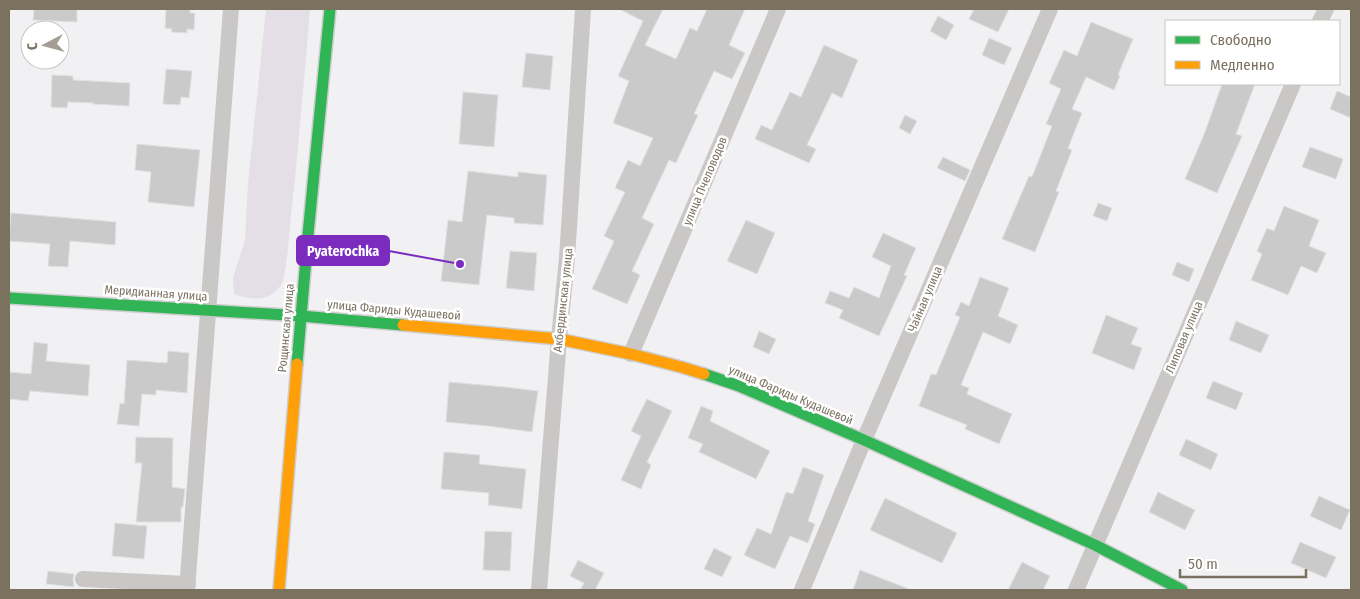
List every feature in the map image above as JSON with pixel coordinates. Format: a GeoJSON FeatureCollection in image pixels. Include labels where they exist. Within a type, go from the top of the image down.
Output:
{"type":"FeatureCollection","features":[{"type":"Feature","properties":{"kind":"street"},"geometry":{"type":"LineString","coordinates":[[83,579],[187,587],[231,9]]}},
{"type":"Feature","properties":{"kind":"street","name":"Рощинская улица"},"geometry":{"type":"LineString","coordinates":[[279,590],[308,234],[330,9]]}},
{"type":"Feature","properties":{"kind":"street","name":"Акбердинская улица"},"geometry":{"type":"LineString","coordinates":[[539,590],[558,339],[567,258],[584,9]]}},
{"type":"Feature","properties":{"kind":"street","name":"улица Пчеловодов"},"geometry":{"type":"LineString","coordinates":[[631,354],[778,9]]}},
{"type":"Feature","properties":{"kind":"street","name":"Чайная улица"},"geometry":{"type":"LineString","coordinates":[[802,590],[864,440],[1050,9]]}},
{"type":"Feature","properties":{"kind":"street","name":"Липовая улица"},"geometry":{"type":"LineString","coordinates":[[1076,590],[1293,85]]}},
{"type":"Feature","properties":{"kind":"street","name":"Меридианная улица"},"geometry":{"type":"LineString","coordinates":[[9,298],[301,316]]}},
{"type":"Feature","properties":{"kind":"street","name":"улица Фариды Кудашевой"},"geometry":{"type":"LineString","coordinates":[[301,316],[558,339],[631,354],[681,367],[739,386],[864,440],[1095,545],[1182,590]]}},
{"type":"Feature","properties":{"kind":"shaded area"},"geometry":{"type":"Polygon","coordinates":[[[266,9],[310,9],[296,171],[283,281],[271,295],[253,299],[234,294],[233,278],[245,240],[248,184],[266,9]]]}},
{"type":"Feature","properties":{"kind":"building"},"geometry":{"type":"Polygon","coordinates":[[[34,9],[77,9],[77,22],[70,22],[70,20],[33,20],[34,9]]]}},
{"type":"Feature","properties":{"kind":"building"},"geometry":{"type":"Polygon","coordinates":[[[166,9],[190,9],[190,13],[195,13],[194,30],[187,29],[187,33],[171,32],[172,29],[165,28],[166,9]]]}},
{"type":"Feature","properties":{"kind":"building"},"geometry":{"type":"Polygon","coordinates":[[[619,9],[663,9],[645,45],[676,59],[690,28],[697,31],[707,9],[745,9],[729,45],[745,53],[732,79],[714,71],[694,114],[698,115],[676,163],[669,160],[642,218],[654,224],[632,271],[640,275],[627,304],[592,289],[614,241],[604,236],[625,192],[615,188],[628,160],[640,166],[653,138],[613,123],[629,81],[618,76],[643,21],[619,9]]]}},
{"type":"Feature","properties":{"kind":"building"},"geometry":{"type":"Polygon","coordinates":[[[974,9],[1009,9],[998,32],[969,19],[974,9]]]}},
{"type":"Feature","properties":{"kind":"building"},"geometry":{"type":"Polygon","coordinates":[[[938,16],[954,25],[946,40],[930,31],[938,16]]]}},
{"type":"Feature","properties":{"kind":"building"},"geometry":{"type":"Polygon","coordinates":[[[1091,22],[1133,39],[1114,90],[1086,77],[1072,109],[1082,113],[1068,148],[1072,150],[1056,191],[1059,192],[1035,252],[1002,239],[1029,176],[1032,177],[1052,126],[1046,124],[1061,89],[1049,83],[1064,50],[1077,56],[1091,22]]]}},
{"type":"Feature","properties":{"kind":"building"},"geometry":{"type":"Polygon","coordinates":[[[989,38],[1012,48],[1004,65],[982,55],[989,38]]]}},
{"type":"Feature","properties":{"kind":"building"},"geometry":{"type":"Polygon","coordinates":[[[824,45],[858,60],[842,98],[832,93],[807,145],[816,149],[809,163],[755,139],[761,125],[772,130],[790,92],[801,97],[824,45]]]}},
{"type":"Feature","properties":{"kind":"building"},"geometry":{"type":"Polygon","coordinates":[[[526,53],[553,56],[550,90],[522,87],[526,53]]]}},
{"type":"Feature","properties":{"kind":"building"},"geometry":{"type":"Polygon","coordinates":[[[166,69],[192,71],[189,98],[181,97],[180,105],[163,104],[166,69]]]}},
{"type":"Feature","properties":{"kind":"building"},"geometry":{"type":"Polygon","coordinates":[[[52,75],[73,76],[73,80],[130,83],[129,106],[68,102],[67,108],[51,107],[52,75]]]}},
{"type":"Feature","properties":{"kind":"building"},"geometry":{"type":"Polygon","coordinates":[[[1222,85],[1255,85],[1236,134],[1242,136],[1217,193],[1185,179],[1205,132],[1222,85]]]}},
{"type":"Feature","properties":{"kind":"building"},"geometry":{"type":"Polygon","coordinates":[[[1337,91],[1351,97],[1351,118],[1330,109],[1337,91]]]}},
{"type":"Feature","properties":{"kind":"building"},"geometry":{"type":"Polygon","coordinates":[[[463,92],[498,95],[494,147],[459,144],[463,92]]]}},
{"type":"Feature","properties":{"kind":"building"},"geometry":{"type":"Polygon","coordinates":[[[905,115],[917,121],[910,134],[899,128],[905,115]]]}},
{"type":"Feature","properties":{"kind":"building"},"geometry":{"type":"Polygon","coordinates":[[[137,144],[200,150],[194,207],[148,202],[151,172],[135,170],[137,144]]]}},
{"type":"Feature","properties":{"kind":"building"},"geometry":{"type":"Polygon","coordinates":[[[1310,147],[1343,159],[1336,179],[1302,167],[1310,147]]]}},
{"type":"Feature","properties":{"kind":"building"},"geometry":{"type":"Polygon","coordinates":[[[943,157],[970,170],[965,181],[937,168],[943,157]]]}},
{"type":"Feature","properties":{"kind":"building"},"geometry":{"type":"Polygon","coordinates":[[[468,171],[518,177],[518,172],[547,175],[543,225],[514,223],[514,218],[487,215],[479,285],[441,281],[448,220],[462,222],[468,171]]]}},
{"type":"Feature","properties":{"kind":"building"},"geometry":{"type":"Polygon","coordinates":[[[1098,203],[1112,208],[1107,221],[1093,216],[1098,203]]]}},
{"type":"Feature","properties":{"kind":"building"},"geometry":{"type":"Polygon","coordinates":[[[1284,206],[1319,220],[1309,246],[1326,253],[1317,273],[1301,266],[1288,295],[1251,280],[1262,254],[1257,251],[1267,228],[1274,231],[1284,206]]]}},
{"type":"Feature","properties":{"kind":"building"},"geometry":{"type":"Polygon","coordinates":[[[11,213],[116,222],[115,245],[70,241],[68,267],[48,266],[50,244],[9,241],[11,213]]]}},
{"type":"Feature","properties":{"kind":"building"},"geometry":{"type":"Polygon","coordinates":[[[746,220],[775,233],[757,274],[727,261],[746,220]]]}},
{"type":"Feature","properties":{"kind":"building"},"geometry":{"type":"Polygon","coordinates":[[[883,233],[916,248],[904,275],[907,276],[879,336],[839,318],[843,310],[825,303],[830,291],[849,298],[854,287],[879,298],[891,266],[872,257],[883,233]]]}},
{"type":"Feature","properties":{"kind":"building"},"geometry":{"type":"Polygon","coordinates":[[[510,251],[537,253],[534,291],[506,288],[510,251]]]}},
{"type":"Feature","properties":{"kind":"building"},"geometry":{"type":"Polygon","coordinates":[[[1177,262],[1194,269],[1189,282],[1172,275],[1177,262]]]}},
{"type":"Feature","properties":{"kind":"building"},"geometry":{"type":"Polygon","coordinates":[[[980,277],[1009,288],[998,316],[1018,325],[1010,344],[983,332],[961,385],[969,388],[967,394],[1012,414],[999,444],[965,429],[967,425],[919,406],[931,374],[936,375],[960,317],[955,315],[961,302],[969,306],[980,277]]]}},
{"type":"Feature","properties":{"kind":"building"},"geometry":{"type":"Polygon","coordinates":[[[1106,315],[1138,328],[1131,344],[1142,348],[1134,370],[1092,353],[1106,315]]]}},
{"type":"Feature","properties":{"kind":"building"},"geometry":{"type":"Polygon","coordinates":[[[1236,321],[1269,335],[1261,353],[1229,340],[1236,321]]]}},
{"type":"Feature","properties":{"kind":"building"},"geometry":{"type":"Polygon","coordinates":[[[759,331],[776,339],[769,354],[753,347],[759,331]]]}},
{"type":"Feature","properties":{"kind":"building"},"geometry":{"type":"Polygon","coordinates":[[[34,342],[48,344],[46,361],[90,365],[88,396],[30,391],[28,401],[9,399],[9,372],[31,374],[34,342]]]}},
{"type":"Feature","properties":{"kind":"building"},"geometry":{"type":"Polygon","coordinates":[[[168,351],[189,353],[187,393],[156,390],[156,395],[142,394],[139,426],[117,424],[120,403],[124,404],[127,360],[167,363],[168,351]]]}},
{"type":"Feature","properties":{"kind":"building"},"geometry":{"type":"Polygon","coordinates":[[[1213,381],[1243,393],[1236,410],[1206,398],[1213,381]]]}},
{"type":"Feature","properties":{"kind":"building"},"geometry":{"type":"Polygon","coordinates":[[[449,382],[538,391],[532,432],[446,422],[449,382]]]}},
{"type":"Feature","properties":{"kind":"building"},"geometry":{"type":"Polygon","coordinates":[[[647,399],[672,411],[647,462],[651,465],[641,489],[621,480],[641,436],[631,431],[647,399]]]}},
{"type":"Feature","properties":{"kind":"building"},"geometry":{"type":"Polygon","coordinates":[[[701,406],[713,411],[710,421],[770,451],[756,479],[699,452],[703,444],[688,438],[701,406]]]}},
{"type":"Feature","properties":{"kind":"building"},"geometry":{"type":"Polygon","coordinates":[[[136,437],[173,438],[172,487],[185,489],[183,507],[181,507],[181,522],[136,522],[142,463],[135,463],[136,437]]]}},
{"type":"Feature","properties":{"kind":"building"},"geometry":{"type":"Polygon","coordinates":[[[1186,439],[1218,454],[1211,470],[1179,455],[1186,439]]]}},
{"type":"Feature","properties":{"kind":"building"},"geometry":{"type":"Polygon","coordinates":[[[444,452],[480,455],[479,464],[526,469],[522,509],[488,505],[489,493],[441,489],[444,452]]]}},
{"type":"Feature","properties":{"kind":"building"},"geometry":{"type":"Polygon","coordinates":[[[803,467],[824,475],[808,521],[815,524],[808,543],[790,536],[775,569],[744,555],[757,528],[771,534],[786,492],[793,494],[803,467]]]}},
{"type":"Feature","properties":{"kind":"building"},"geometry":{"type":"Polygon","coordinates":[[[1158,492],[1195,510],[1185,530],[1149,512],[1158,492]]]}},
{"type":"Feature","properties":{"kind":"building"},"geometry":{"type":"Polygon","coordinates":[[[1319,496],[1350,510],[1341,530],[1310,516],[1319,496]]]}},
{"type":"Feature","properties":{"kind":"building"},"geometry":{"type":"Polygon","coordinates":[[[885,498],[957,533],[942,563],[870,530],[885,498]]]}},
{"type":"Feature","properties":{"kind":"building"},"geometry":{"type":"Polygon","coordinates":[[[115,523],[147,526],[144,559],[112,556],[115,523]]]}},
{"type":"Feature","properties":{"kind":"building"},"geometry":{"type":"Polygon","coordinates":[[[485,531],[512,532],[510,571],[483,570],[485,531]]]}},
{"type":"Feature","properties":{"kind":"building"},"geometry":{"type":"Polygon","coordinates":[[[1300,542],[1336,557],[1326,578],[1291,563],[1300,542]]]}},
{"type":"Feature","properties":{"kind":"building"},"geometry":{"type":"Polygon","coordinates":[[[714,548],[732,557],[722,577],[704,569],[714,548]]]}},
{"type":"Feature","properties":{"kind":"building"},"geometry":{"type":"Polygon","coordinates":[[[578,560],[604,573],[595,590],[580,590],[584,583],[570,576],[578,560]]]}},
{"type":"Feature","properties":{"kind":"building"},"geometry":{"type":"Polygon","coordinates":[[[1022,562],[1050,576],[1043,590],[1008,590],[1022,562]]]}},
{"type":"Feature","properties":{"kind":"building"},"geometry":{"type":"Polygon","coordinates":[[[860,570],[909,589],[909,590],[853,590],[860,570]]]}},
{"type":"Feature","properties":{"kind":"building"},"geometry":{"type":"Polygon","coordinates":[[[48,571],[74,574],[74,587],[46,584],[48,571]]]}},
{"type":"Feature","properties":{"kind":"traffic: fast"},"geometry":{"type":"LineString","coordinates":[[297,364],[330,9]]}},
{"type":"Feature","properties":{"kind":"traffic: fast"},"geometry":{"type":"LineString","coordinates":[[9,298],[301,316],[403,325]]}},
{"type":"Feature","properties":{"kind":"traffic: fast"},"geometry":{"type":"LineString","coordinates":[[704,374],[739,386],[864,440],[1095,545],[1182,590]]}},
{"type":"Feature","properties":{"kind":"traffic: slow"},"geometry":{"type":"LineString","coordinates":[[403,325],[559,339],[631,354],[704,374]]}},
{"type":"Feature","properties":{"kind":"traffic: slow"},"geometry":{"type":"LineString","coordinates":[[279,590],[297,364]]}},
{"type":"Feature","properties":{"kind":"place","name":"Pyaterochka"},"geometry":{"type":"Point","coordinates":[460,264]}}]}
